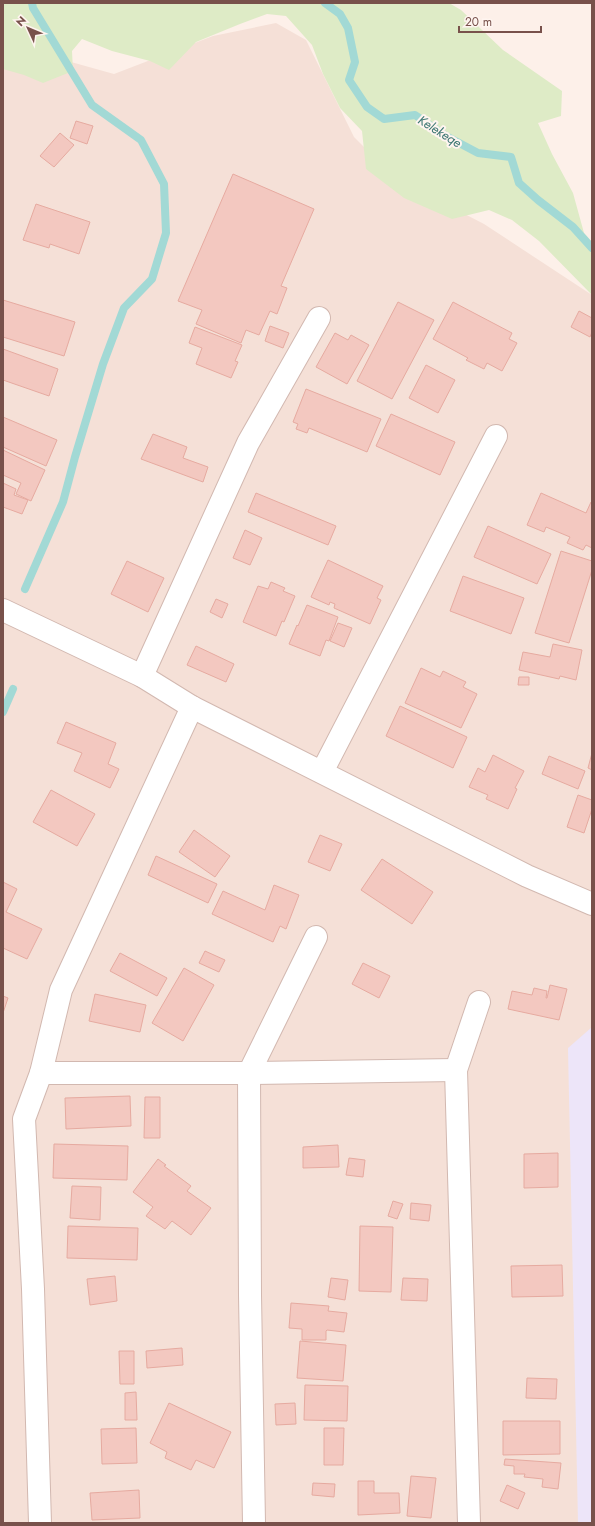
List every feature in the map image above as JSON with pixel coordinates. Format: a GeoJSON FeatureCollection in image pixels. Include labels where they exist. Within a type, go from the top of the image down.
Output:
{"type":"FeatureCollection","features":[{"type":"Feature","properties":{"kind":"street"},"geometry":{"type":"LineString","coordinates":[[142,676],[248,443],[319,318]]}},
{"type":"Feature","properties":{"kind":"street"},"geometry":{"type":"LineString","coordinates":[[322,772],[496,436]]}},
{"type":"Feature","properties":{"kind":"street"},"geometry":{"type":"LineString","coordinates":[[3,610],[142,676],[192,707],[527,876],[592,904]]}},
{"type":"Feature","properties":{"kind":"street"},"geometry":{"type":"LineString","coordinates":[[40,1523],[33,1289],[24,1119],[41,1073],[61,990],[192,707]]}},
{"type":"Feature","properties":{"kind":"street"},"geometry":{"type":"LineString","coordinates":[[254,1523],[250,1295],[249,1073],[316,937]]}},
{"type":"Feature","properties":{"kind":"street"},"geometry":{"type":"LineString","coordinates":[[470,1523],[456,1070],[479,1002]]}},
{"type":"Feature","properties":{"kind":"street"},"geometry":{"type":"LineString","coordinates":[[41,1073],[249,1073],[456,1070]]}},
{"type":"Feature","properties":{"kind":"shaded area"},"geometry":{"type":"Polygon","coordinates":[[[276,23],[306,40],[354,137],[395,178],[484,224],[592,295],[592,1523],[3,1523],[3,43],[114,74],[213,36],[276,23]]]}},
{"type":"Feature","properties":{"kind":"shaded area"},"geometry":{"type":"Polygon","coordinates":[[[592,1027],[592,1523],[578,1523],[568,1048],[592,1027]]]}},
{"type":"Feature","properties":{"kind":"green space"},"geometry":{"type":"Polygon","coordinates":[[[3,3],[449,3],[461,10],[503,50],[562,91],[561,116],[538,123],[552,154],[573,193],[584,233],[592,242],[592,295],[539,241],[512,220],[489,210],[452,219],[404,198],[366,169],[362,131],[340,108],[323,74],[312,45],[286,16],[267,14],[196,42],[169,70],[150,61],[112,51],[82,39],[72,51],[73,71],[43,83],[24,75],[3,69],[3,3]]]}},
{"type":"Feature","properties":{"kind":"building"},"geometry":{"type":"Polygon","coordinates":[[[76,121],[93,126],[87,144],[70,138],[76,121]]]}},
{"type":"Feature","properties":{"kind":"building"},"geometry":{"type":"Polygon","coordinates":[[[60,133],[74,145],[54,167],[40,156],[60,133]]]}},
{"type":"Feature","properties":{"kind":"building"},"geometry":{"type":"Polygon","coordinates":[[[233,174],[314,209],[281,286],[287,288],[277,314],[270,311],[259,335],[246,330],[241,343],[196,324],[202,310],[178,301],[233,174]]]}},
{"type":"Feature","properties":{"kind":"building"},"geometry":{"type":"Polygon","coordinates":[[[36,204],[90,222],[79,254],[50,244],[49,248],[23,240],[36,204]]]}},
{"type":"Feature","properties":{"kind":"building"},"geometry":{"type":"Polygon","coordinates":[[[3,300],[75,322],[64,356],[3,337],[3,300]]]}},
{"type":"Feature","properties":{"kind":"building"},"geometry":{"type":"Polygon","coordinates":[[[398,302],[434,320],[392,399],[357,381],[398,302]]]}},
{"type":"Feature","properties":{"kind":"building"},"geometry":{"type":"Polygon","coordinates":[[[453,302],[512,333],[509,339],[517,343],[502,371],[487,363],[484,369],[466,360],[468,358],[433,339],[453,302]]]}},
{"type":"Feature","properties":{"kind":"building"},"geometry":{"type":"Polygon","coordinates":[[[579,311],[592,318],[592,332],[590,337],[571,327],[579,311]]]}},
{"type":"Feature","properties":{"kind":"building"},"geometry":{"type":"Polygon","coordinates":[[[270,326],[289,333],[283,348],[265,341],[270,326]]]}},
{"type":"Feature","properties":{"kind":"building"},"geometry":{"type":"Polygon","coordinates":[[[195,327],[242,345],[235,361],[238,362],[231,378],[196,364],[202,348],[189,343],[195,327]]]}},
{"type":"Feature","properties":{"kind":"building"},"geometry":{"type":"Polygon","coordinates":[[[335,333],[348,340],[351,335],[369,345],[347,384],[316,367],[335,333]]]}},
{"type":"Feature","properties":{"kind":"building"},"geometry":{"type":"Polygon","coordinates":[[[3,349],[58,369],[49,396],[3,380],[3,349]]]}},
{"type":"Feature","properties":{"kind":"building"},"geometry":{"type":"Polygon","coordinates":[[[426,365],[455,380],[438,413],[409,398],[426,365]]]}},
{"type":"Feature","properties":{"kind":"building"},"geometry":{"type":"Polygon","coordinates":[[[306,389],[381,419],[367,452],[309,428],[307,433],[296,429],[298,424],[293,422],[306,389]]]}},
{"type":"Feature","properties":{"kind":"building"},"geometry":{"type":"Polygon","coordinates":[[[391,414],[455,442],[440,475],[376,446],[391,414]]]}},
{"type":"Feature","properties":{"kind":"building"},"geometry":{"type":"Polygon","coordinates":[[[3,417],[57,440],[46,466],[3,447],[3,417]]]}},
{"type":"Feature","properties":{"kind":"building"},"geometry":{"type":"Polygon","coordinates":[[[153,434],[187,447],[183,458],[208,467],[203,482],[141,459],[153,434]]]}},
{"type":"Feature","properties":{"kind":"building"},"geometry":{"type":"Polygon","coordinates":[[[3,450],[45,470],[31,501],[16,494],[21,483],[3,475],[3,450]]]}},
{"type":"Feature","properties":{"kind":"building"},"geometry":{"type":"Polygon","coordinates":[[[3,483],[16,489],[14,495],[28,500],[22,514],[3,507],[3,483]]]}},
{"type":"Feature","properties":{"kind":"building"},"geometry":{"type":"Polygon","coordinates":[[[256,493],[336,526],[328,545],[248,512],[256,493]]]}},
{"type":"Feature","properties":{"kind":"building"},"geometry":{"type":"Polygon","coordinates":[[[541,493],[586,513],[592,502],[592,548],[586,545],[583,550],[567,543],[570,537],[546,527],[544,532],[527,525],[541,493]]]}},
{"type":"Feature","properties":{"kind":"building"},"geometry":{"type":"Polygon","coordinates":[[[488,526],[551,554],[537,584],[474,557],[488,526]]]}},
{"type":"Feature","properties":{"kind":"building"},"geometry":{"type":"Polygon","coordinates":[[[245,530],[262,538],[250,565],[233,558],[245,530]]]}},
{"type":"Feature","properties":{"kind":"building"},"geometry":{"type":"Polygon","coordinates":[[[561,551],[592,561],[592,570],[569,643],[535,633],[561,551]]]}},
{"type":"Feature","properties":{"kind":"building"},"geometry":{"type":"Polygon","coordinates":[[[328,560],[383,586],[377,598],[381,600],[370,624],[334,608],[335,604],[330,602],[329,605],[311,597],[328,560]]]}},
{"type":"Feature","properties":{"kind":"building"},"geometry":{"type":"Polygon","coordinates":[[[127,561],[164,578],[148,612],[111,594],[127,561]]]}},
{"type":"Feature","properties":{"kind":"building"},"geometry":{"type":"Polygon","coordinates":[[[463,576],[524,598],[511,634],[450,611],[463,576]]]}},
{"type":"Feature","properties":{"kind":"building"},"geometry":{"type":"Polygon","coordinates":[[[271,582],[285,588],[283,591],[295,596],[284,622],[282,621],[276,636],[243,622],[258,586],[268,589],[271,582]]]}},
{"type":"Feature","properties":{"kind":"building"},"geometry":{"type":"Polygon","coordinates":[[[216,599],[228,604],[222,618],[210,612],[216,599]]]}},
{"type":"Feature","properties":{"kind":"building"},"geometry":{"type":"Polygon","coordinates":[[[307,605],[338,617],[329,641],[326,640],[320,656],[289,644],[307,605]]]}},
{"type":"Feature","properties":{"kind":"building"},"geometry":{"type":"Polygon","coordinates":[[[338,623],[352,628],[344,647],[330,641],[338,623]]]}},
{"type":"Feature","properties":{"kind":"building"},"geometry":{"type":"Polygon","coordinates":[[[553,644],[582,650],[576,680],[560,676],[559,679],[519,670],[523,652],[550,657],[553,644]]]}},
{"type":"Feature","properties":{"kind":"building"},"geometry":{"type":"Polygon","coordinates":[[[196,646],[234,664],[226,682],[187,665],[196,646]]]}},
{"type":"Feature","properties":{"kind":"building"},"geometry":{"type":"Polygon","coordinates":[[[421,668],[440,677],[443,671],[466,682],[463,687],[477,694],[461,728],[405,703],[421,668]]]}},
{"type":"Feature","properties":{"kind":"building"},"geometry":{"type":"Polygon","coordinates":[[[519,677],[529,677],[529,685],[518,685],[519,677]]]}},
{"type":"Feature","properties":{"kind":"building"},"geometry":{"type":"Polygon","coordinates":[[[400,706],[467,737],[453,768],[386,736],[400,706]]]}},
{"type":"Feature","properties":{"kind":"building"},"geometry":{"type":"Polygon","coordinates":[[[66,722],[116,743],[108,764],[119,769],[110,788],[74,771],[82,753],[57,743],[66,722]]]}},
{"type":"Feature","properties":{"kind":"building"},"geometry":{"type":"Polygon","coordinates":[[[592,753],[592,770],[588,768],[592,753]]]}},
{"type":"Feature","properties":{"kind":"building"},"geometry":{"type":"Polygon","coordinates":[[[493,755],[524,771],[515,788],[517,789],[508,809],[486,799],[488,795],[469,787],[478,768],[485,772],[493,755]]]}},
{"type":"Feature","properties":{"kind":"building"},"geometry":{"type":"Polygon","coordinates":[[[549,756],[585,771],[578,789],[542,774],[549,756]]]}},
{"type":"Feature","properties":{"kind":"building"},"geometry":{"type":"Polygon","coordinates":[[[51,790],[95,814],[77,846],[33,822],[51,790]]]}},
{"type":"Feature","properties":{"kind":"building"},"geometry":{"type":"Polygon","coordinates":[[[578,795],[592,800],[592,809],[584,833],[567,827],[578,795]]]}},
{"type":"Feature","properties":{"kind":"building"},"geometry":{"type":"Polygon","coordinates":[[[194,830],[230,856],[215,877],[179,852],[194,830]]]}},
{"type":"Feature","properties":{"kind":"building"},"geometry":{"type":"Polygon","coordinates":[[[320,835],[342,844],[330,871],[308,862],[320,835]]]}},
{"type":"Feature","properties":{"kind":"building"},"geometry":{"type":"Polygon","coordinates":[[[156,856],[217,884],[208,903],[148,875],[156,856]]]}},
{"type":"Feature","properties":{"kind":"building"},"geometry":{"type":"Polygon","coordinates":[[[382,859],[433,892],[412,924],[361,890],[382,859]]]}},
{"type":"Feature","properties":{"kind":"building"},"geometry":{"type":"Polygon","coordinates":[[[3,882],[17,889],[6,912],[42,929],[27,959],[3,948],[3,882]]]}},
{"type":"Feature","properties":{"kind":"building"},"geometry":{"type":"Polygon","coordinates":[[[274,885],[299,895],[286,929],[280,926],[273,942],[212,914],[223,891],[265,910],[274,885]]]}},
{"type":"Feature","properties":{"kind":"building"},"geometry":{"type":"Polygon","coordinates":[[[205,951],[225,960],[219,972],[199,963],[205,951]]]}},
{"type":"Feature","properties":{"kind":"building"},"geometry":{"type":"Polygon","coordinates":[[[120,953],[167,978],[157,996],[110,971],[120,953]]]}},
{"type":"Feature","properties":{"kind":"building"},"geometry":{"type":"Polygon","coordinates":[[[363,963],[390,976],[379,998],[352,984],[363,963]]]}},
{"type":"Feature","properties":{"kind":"building"},"geometry":{"type":"Polygon","coordinates":[[[184,968],[214,985],[183,1041],[152,1023],[184,968]]]}},
{"type":"Feature","properties":{"kind":"building"},"geometry":{"type":"Polygon","coordinates":[[[550,985],[567,989],[559,1020],[508,1009],[512,991],[532,995],[534,988],[547,991],[547,998],[550,985]]]}},
{"type":"Feature","properties":{"kind":"building"},"geometry":{"type":"Polygon","coordinates":[[[95,994],[146,1005],[140,1032],[89,1021],[95,994]]]}},
{"type":"Feature","properties":{"kind":"building"},"geometry":{"type":"Polygon","coordinates":[[[3,996],[8,998],[3,1013],[3,996]]]}},
{"type":"Feature","properties":{"kind":"building"},"geometry":{"type":"Polygon","coordinates":[[[130,1096],[131,1126],[66,1129],[65,1098],[130,1096]]]}},
{"type":"Feature","properties":{"kind":"building"},"geometry":{"type":"Polygon","coordinates":[[[145,1097],[160,1097],[160,1138],[144,1138],[145,1097]]]}},
{"type":"Feature","properties":{"kind":"building"},"geometry":{"type":"Polygon","coordinates":[[[54,1144],[128,1146],[127,1180],[53,1178],[54,1144]]]}},
{"type":"Feature","properties":{"kind":"building"},"geometry":{"type":"Polygon","coordinates":[[[338,1145],[339,1167],[303,1168],[303,1147],[338,1145]]]}},
{"type":"Feature","properties":{"kind":"building"},"geometry":{"type":"Polygon","coordinates":[[[558,1153],[558,1187],[524,1188],[524,1154],[558,1153]]]}},
{"type":"Feature","properties":{"kind":"building"},"geometry":{"type":"Polygon","coordinates":[[[349,1158],[365,1160],[363,1177],[346,1175],[349,1158]]]}},
{"type":"Feature","properties":{"kind":"building"},"geometry":{"type":"Polygon","coordinates":[[[158,1159],[166,1165],[164,1166],[191,1186],[187,1191],[211,1208],[191,1235],[172,1221],[165,1229],[146,1216],[153,1207],[133,1192],[158,1159]]]}},
{"type":"Feature","properties":{"kind":"building"},"geometry":{"type":"Polygon","coordinates":[[[72,1186],[101,1187],[100,1220],[70,1218],[72,1186]]]}},
{"type":"Feature","properties":{"kind":"building"},"geometry":{"type":"Polygon","coordinates":[[[393,1201],[403,1204],[397,1219],[388,1216],[393,1201]]]}},
{"type":"Feature","properties":{"kind":"building"},"geometry":{"type":"Polygon","coordinates":[[[411,1203],[431,1205],[429,1221],[410,1219],[411,1203]]]}},
{"type":"Feature","properties":{"kind":"building"},"geometry":{"type":"Polygon","coordinates":[[[68,1226],[138,1228],[137,1260],[67,1258],[68,1226]]]}},
{"type":"Feature","properties":{"kind":"building"},"geometry":{"type":"Polygon","coordinates":[[[360,1226],[393,1227],[391,1292],[359,1291],[360,1226]]]}},
{"type":"Feature","properties":{"kind":"building"},"geometry":{"type":"Polygon","coordinates":[[[562,1265],[563,1296],[512,1297],[511,1266],[562,1265]]]}},
{"type":"Feature","properties":{"kind":"building"},"geometry":{"type":"Polygon","coordinates":[[[115,1276],[117,1301],[90,1305],[87,1279],[115,1276]]]}},
{"type":"Feature","properties":{"kind":"building"},"geometry":{"type":"Polygon","coordinates":[[[331,1278],[348,1280],[345,1300],[328,1297],[331,1278]]]}},
{"type":"Feature","properties":{"kind":"building"},"geometry":{"type":"Polygon","coordinates":[[[403,1278],[428,1279],[427,1301],[401,1300],[403,1278]]]}},
{"type":"Feature","properties":{"kind":"building"},"geometry":{"type":"Polygon","coordinates":[[[291,1303],[329,1306],[328,1311],[347,1313],[344,1332],[327,1330],[326,1340],[302,1340],[302,1329],[289,1328],[291,1303]]]}},
{"type":"Feature","properties":{"kind":"building"},"geometry":{"type":"Polygon","coordinates":[[[300,1341],[346,1345],[343,1381],[297,1378],[300,1341]]]}},
{"type":"Feature","properties":{"kind":"building"},"geometry":{"type":"Polygon","coordinates":[[[182,1348],[183,1365],[147,1368],[146,1351],[182,1348]]]}},
{"type":"Feature","properties":{"kind":"building"},"geometry":{"type":"Polygon","coordinates":[[[119,1351],[134,1351],[134,1384],[120,1384],[119,1351]]]}},
{"type":"Feature","properties":{"kind":"building"},"geometry":{"type":"Polygon","coordinates":[[[527,1378],[557,1379],[556,1399],[526,1398],[527,1378]]]}},
{"type":"Feature","properties":{"kind":"building"},"geometry":{"type":"Polygon","coordinates":[[[305,1385],[348,1386],[347,1421],[304,1420],[305,1385]]]}},
{"type":"Feature","properties":{"kind":"building"},"geometry":{"type":"Polygon","coordinates":[[[136,1392],[137,1420],[125,1420],[125,1393],[136,1392]]]}},
{"type":"Feature","properties":{"kind":"building"},"geometry":{"type":"Polygon","coordinates":[[[169,1403],[231,1432],[214,1468],[196,1460],[191,1470],[165,1458],[167,1452],[150,1443],[169,1403]]]}},
{"type":"Feature","properties":{"kind":"building"},"geometry":{"type":"Polygon","coordinates":[[[295,1403],[296,1424],[276,1425],[275,1404],[295,1403]]]}},
{"type":"Feature","properties":{"kind":"building"},"geometry":{"type":"Polygon","coordinates":[[[503,1421],[560,1421],[560,1454],[503,1455],[503,1421]]]}},
{"type":"Feature","properties":{"kind":"building"},"geometry":{"type":"Polygon","coordinates":[[[136,1428],[137,1463],[102,1464],[101,1429],[136,1428]]]}},
{"type":"Feature","properties":{"kind":"building"},"geometry":{"type":"Polygon","coordinates":[[[324,1428],[344,1428],[343,1465],[324,1465],[324,1428]]]}},
{"type":"Feature","properties":{"kind":"building"},"geometry":{"type":"Polygon","coordinates":[[[505,1459],[561,1463],[558,1489],[542,1487],[543,1479],[524,1477],[525,1474],[514,1474],[514,1466],[504,1465],[505,1459]]]}},
{"type":"Feature","properties":{"kind":"building"},"geometry":{"type":"Polygon","coordinates":[[[411,1476],[436,1478],[431,1518],[407,1516],[411,1476]]]}},
{"type":"Feature","properties":{"kind":"building"},"geometry":{"type":"Polygon","coordinates":[[[358,1481],[374,1481],[374,1493],[399,1493],[400,1513],[358,1515],[358,1481]]]}},
{"type":"Feature","properties":{"kind":"building"},"geometry":{"type":"Polygon","coordinates":[[[313,1483],[335,1484],[334,1497],[312,1495],[313,1483]]]}},
{"type":"Feature","properties":{"kind":"building"},"geometry":{"type":"Polygon","coordinates":[[[507,1485],[525,1493],[518,1509],[500,1501],[507,1485]]]}},
{"type":"Feature","properties":{"kind":"building"},"geometry":{"type":"Polygon","coordinates":[[[139,1490],[140,1518],[92,1520],[90,1493],[139,1490]]]}},
{"type":"Feature","properties":{"kind":"waterway"},"geometry":{"type":"LineString","coordinates":[[25,589],[63,502],[103,364],[124,308],[152,279],[166,233],[164,184],[141,140],[92,105],[33,8],[32,3]]}},
{"type":"Feature","properties":{"kind":"waterway","name":"Kelekeqe"},"geometry":{"type":"LineString","coordinates":[[325,3],[340,14],[348,28],[355,62],[349,80],[367,107],[384,119],[415,115],[446,136],[478,153],[511,157],[519,183],[573,227],[592,248]]}},
{"type":"Feature","properties":{"kind":"waterway"},"geometry":{"type":"LineString","coordinates":[[3,712],[13,689]]}}]}
